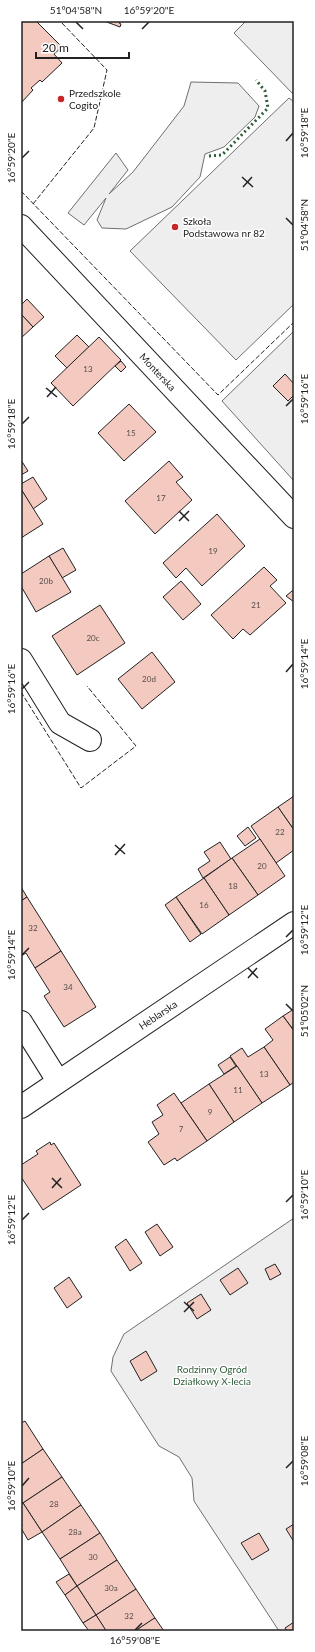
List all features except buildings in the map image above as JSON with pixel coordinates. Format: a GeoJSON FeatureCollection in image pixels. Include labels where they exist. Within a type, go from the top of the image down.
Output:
{"type":"FeatureCollection","features":[{"type":"Feature","properties":{"kind":"street","name":"Monterska"},"geometry":{"type":"LineString","coordinates":[[21,226],[294,517]]}},
{"type":"Feature","properties":{"kind":"street"},"geometry":{"type":"LineString","coordinates":[[21,660],[60,723],[90,740]]}},
{"type":"Feature","properties":{"kind":"street","name":"Heblarska"},"geometry":{"type":"LineString","coordinates":[[21,1106],[294,923]]}},
{"type":"Feature","properties":{"kind":"street"},"geometry":{"type":"LineString","coordinates":[[21,1022],[58,1081]]}},
{"type":"Feature","properties":{"kind":"green space"},"geometry":{"type":"Polygon","coordinates":[[[246,21],[294,21],[294,95],[234,33],[246,21]]]}},
{"type":"Feature","properties":{"kind":"green space"},"geometry":{"type":"Polygon","coordinates":[[[191,82],[238,83],[259,106],[255,117],[224,147],[205,154],[200,177],[172,207],[126,229],[102,228],[97,220],[106,198],[84,225],[68,213],[116,153],[128,170],[109,194],[133,172],[184,106],[191,82]]]}},
{"type":"Feature","properties":{"kind":"green space"},"geometry":{"type":"Polygon","coordinates":[[[289,98],[294,102],[294,304],[236,360],[130,251],[289,98]]]}},
{"type":"Feature","properties":{"kind":"green space"},"geometry":{"type":"Polygon","coordinates":[[[294,331],[294,481],[222,401],[294,331]]]}},
{"type":"Feature","properties":{"kind":"green space","name":"Rodzinny Ogród Działkowy X-lecia"},"geometry":{"type":"Polygon","coordinates":[[[294,1218],[294,1631],[279,1631],[194,1501],[192,1478],[179,1457],[159,1446],[111,1371],[113,1357],[124,1334],[294,1218]]]}},
{"type":"Feature","properties":{"kind":"hedge"},"geometry":{"type":"LineString","coordinates":[[209,156],[222,155],[268,108],[265,91],[256,80]]}},
{"type":"Feature","properties":{"kind":"fence"},"geometry":{"type":"LineString","coordinates":[[33,204],[94,128],[107,70],[60,21]]}},
{"type":"Feature","properties":{"kind":"fence"},"geometry":{"type":"LineString","coordinates":[[21,191],[218,395],[294,322]]}},
{"type":"Feature","properties":{"kind":"fence"},"geometry":{"type":"LineString","coordinates":[[21,692],[81,788],[136,746],[87,686]]}},
{"type":"Feature","properties":{"kind":"place","name":"Przedszkole Cogito"},"geometry":{"type":"Point","coordinates":[61,99]}},
{"type":"Feature","properties":{"kind":"place","name":"Szkoła Podstawowa nr 82"},"geometry":{"type":"Point","coordinates":[175,227]}}]}
